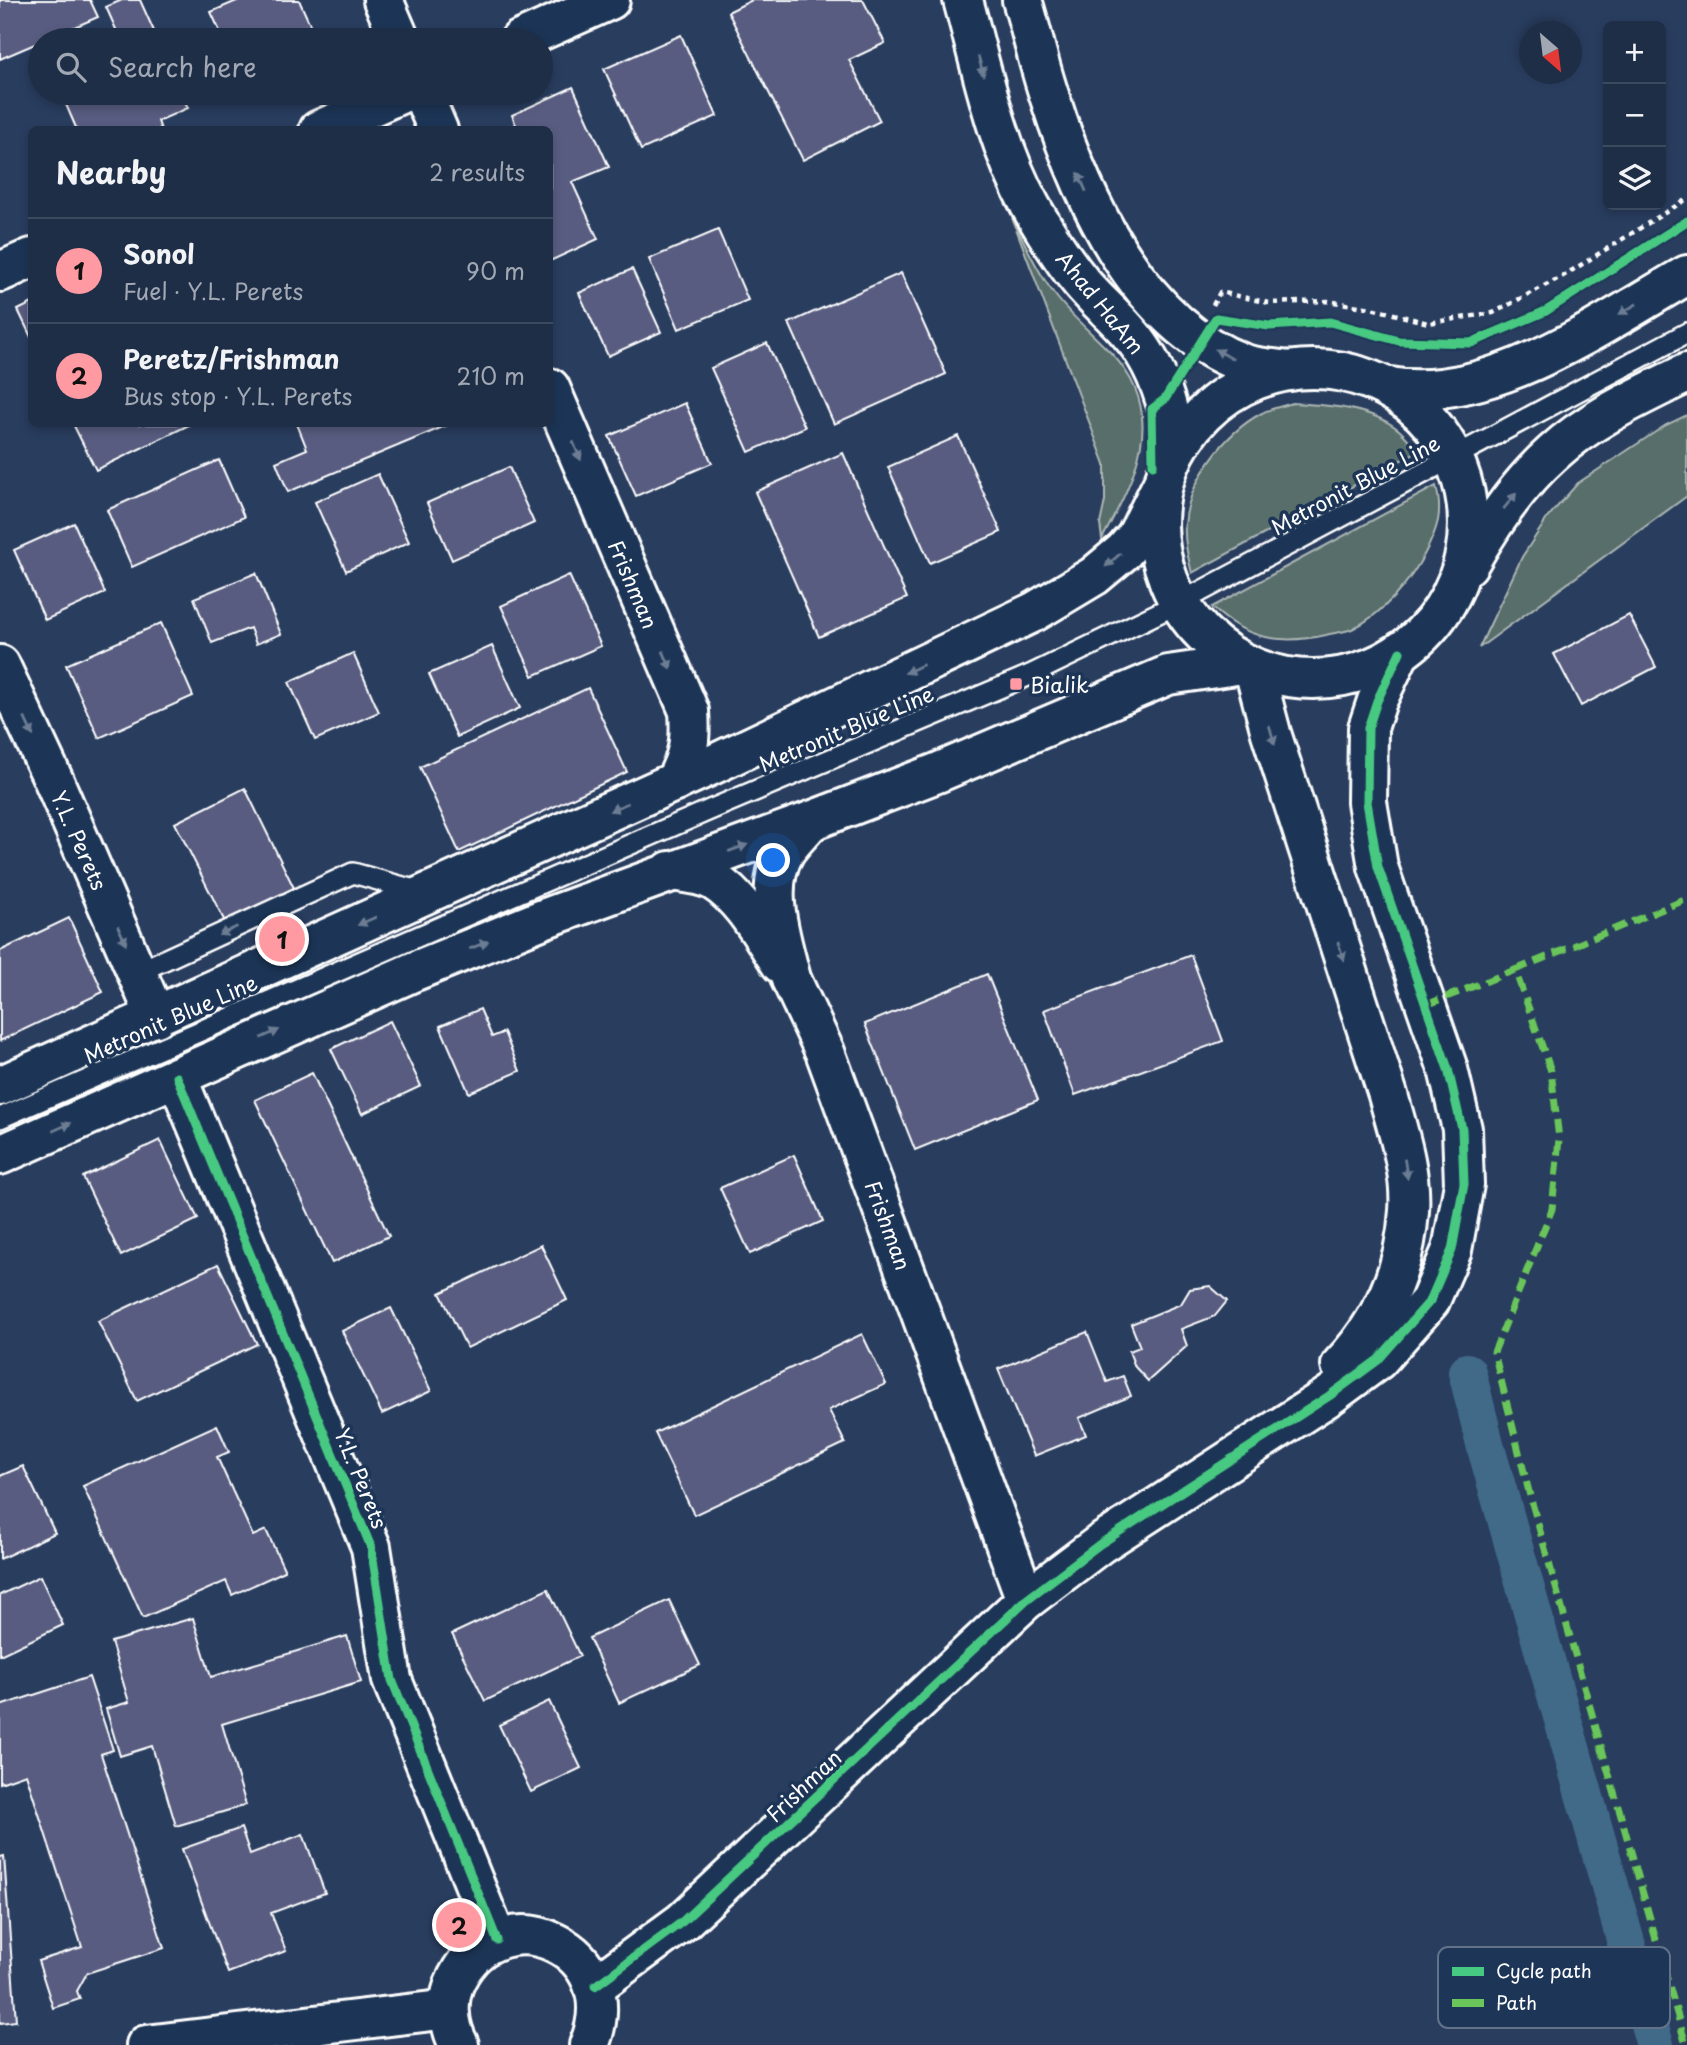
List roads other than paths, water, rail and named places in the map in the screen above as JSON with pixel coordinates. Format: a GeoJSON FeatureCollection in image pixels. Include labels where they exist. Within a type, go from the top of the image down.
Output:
{"type":"FeatureCollection","features":[{"type":"Feature","properties":{"kind":"street"},"geometry":{"type":"LineString","coordinates":[[383,0],[395,28]]}},
{"type":"Feature","properties":{"kind":"street"},"geometry":{"type":"LineString","coordinates":[[547,28],[610,0]]}},
{"type":"Feature","properties":{"kind":"street","name":"Ahad HaAm"},"geometry":{"type":"LineString","coordinates":[[963,0],[993,110],[1016,175],[1031,206],[1065,261],[1144,352],[1169,410],[1170,466]]}},
{"type":"Feature","properties":{"kind":"street","name":"Ahad HaAm"},"geometry":{"type":"LineString","coordinates":[[1022,0],[1049,98],[1069,150],[1096,212],[1141,285],[1160,306],[1195,336],[1219,352],[1244,364],[1289,371]]}},
{"type":"Feature","properties":{"kind":"street"},"geometry":{"type":"LineString","coordinates":[[328,126],[375,105]]}},
{"type":"Feature","properties":{"kind":"street"},"geometry":{"type":"LineString","coordinates":[[427,105],[436,126]]}},
{"type":"Feature","properties":{"kind":"street"},"geometry":{"type":"LineString","coordinates":[[0,272],[28,260]]}},
{"type":"Feature","properties":{"kind":"street"},"geometry":{"type":"LineString","coordinates":[[0,1086],[675,782],[987,635],[1070,591],[1109,564],[1136,537],[1170,466],[1198,421],[1224,398],[1248,383],[1289,371],[1336,371],[1403,390],[1434,388],[1497,376],[1558,349],[1687,275]]}},
{"type":"Feature","properties":{"kind":"street"},"geometry":{"type":"LineString","coordinates":[[1170,466],[1158,512],[1158,540],[1166,578],[1190,619],[1210,641],[1249,666],[1286,677],[1320,680],[1354,674],[1400,652],[1427,629],[1448,600],[1483,537],[1506,505],[1553,453],[1624,405],[1687,373]]}},
{"type":"Feature","properties":{"kind":"street"},"geometry":{"type":"LineString","coordinates":[[1381,385],[1410,403],[1428,419],[1453,458],[1466,496],[1468,536],[1463,563],[1448,600]]}},
{"type":"Feature","properties":{"kind":"street","name":"Frishman"},"geometry":{"type":"LineString","coordinates":[[553,395],[689,711],[691,738],[687,760],[675,782]]}},
{"type":"Feature","properties":{"kind":"street"},"geometry":{"type":"LineString","coordinates":[[1026,1600],[1100,1544],[1328,1396],[1378,1360],[1430,1301],[1452,1250],[1464,1184],[1462,1129],[1448,1069],[1378,867],[1367,802],[1368,728],[1377,701],[1400,652]]}},
{"type":"Feature","properties":{"kind":"street","name":"Y.L. Perets"},"geometry":{"type":"LineString","coordinates":[[0,666],[156,1017]]}},
{"type":"Feature","properties":{"kind":"street"},"geometry":{"type":"LineString","coordinates":[[0,1155],[415,971],[542,919],[811,821],[1009,743],[1168,675],[1249,666]]}},
{"type":"Feature","properties":{"kind":"street"},"geometry":{"type":"LineString","coordinates":[[1249,666],[1391,1107],[1408,1182],[1409,1211],[1399,1264],[1384,1308],[1361,1343],[1326,1381],[1262,1438]]}},
{"type":"Feature","properties":{"kind":"street"},"geometry":{"type":"LineString","coordinates":[[791,979],[775,905],[777,874],[785,851],[811,821]]}},
{"type":"Feature","properties":{"kind":"street"},"geometry":{"type":"LineString","coordinates":[[670,871],[694,874],[713,881],[733,897],[791,979]]}},
{"type":"Feature","properties":{"kind":"street","name":"Frishman"},"geometry":{"type":"LineString","coordinates":[[595,1986],[682,1922],[1026,1600],[825,1052],[791,979]]}},
{"type":"Feature","properties":{"kind":"street","name":"Y.L. Perets"},"geometry":{"type":"LineString","coordinates":[[177,1077],[371,1547],[392,1680],[497,1940]]}},
{"type":"Feature","properties":{"kind":"street"},"geometry":{"type":"LineString","coordinates":[[459,2045],[453,2034],[449,2009],[453,1987],[463,1967],[478,1951],[497,1940],[517,1935],[537,1936],[556,1942],[573,1953],[586,1968],[595,1986],[599,2007],[596,2029],[589,2045]]}},
{"type":"Feature","properties":{"kind":"street"},"geometry":{"type":"LineString","coordinates":[[146,2045],[449,2009]]}},
{"type":"Feature","properties":{"kind":"lane","name":"Metronit Blue Line"},"geometry":{"type":"LineString","coordinates":[[0,1118],[609,853],[1030,675],[1179,603],[1687,333]]}},
{"type":"Feature","properties":{"kind":"lane"},"geometry":{"type":"LineString","coordinates":[[138,972],[353,873],[428,894]]}},
{"type":"Feature","properties":{"kind":"waterway"},"geometry":{"type":"LineString","coordinates":[[1467,1372],[1486,1448],[1627,1947]]}},
{"type":"Feature","properties":{"kind":"waterway"},"geometry":{"type":"LineString","coordinates":[[1650,2028],[1655,2045]]}},
{"type":"Feature","properties":{"kind":"place","name":"Bialik"},"geometry":{"type":"Point","coordinates":[1016,684]}},
{"type":"Feature","properties":{"kind":"place","name":"Sonol"},"geometry":{"type":"Point","coordinates":[282,939]}},
{"type":"Feature","properties":{"kind":"place","name":"Peretz/Frishman"},"geometry":{"type":"Point","coordinates":[459,1925]}}]}
